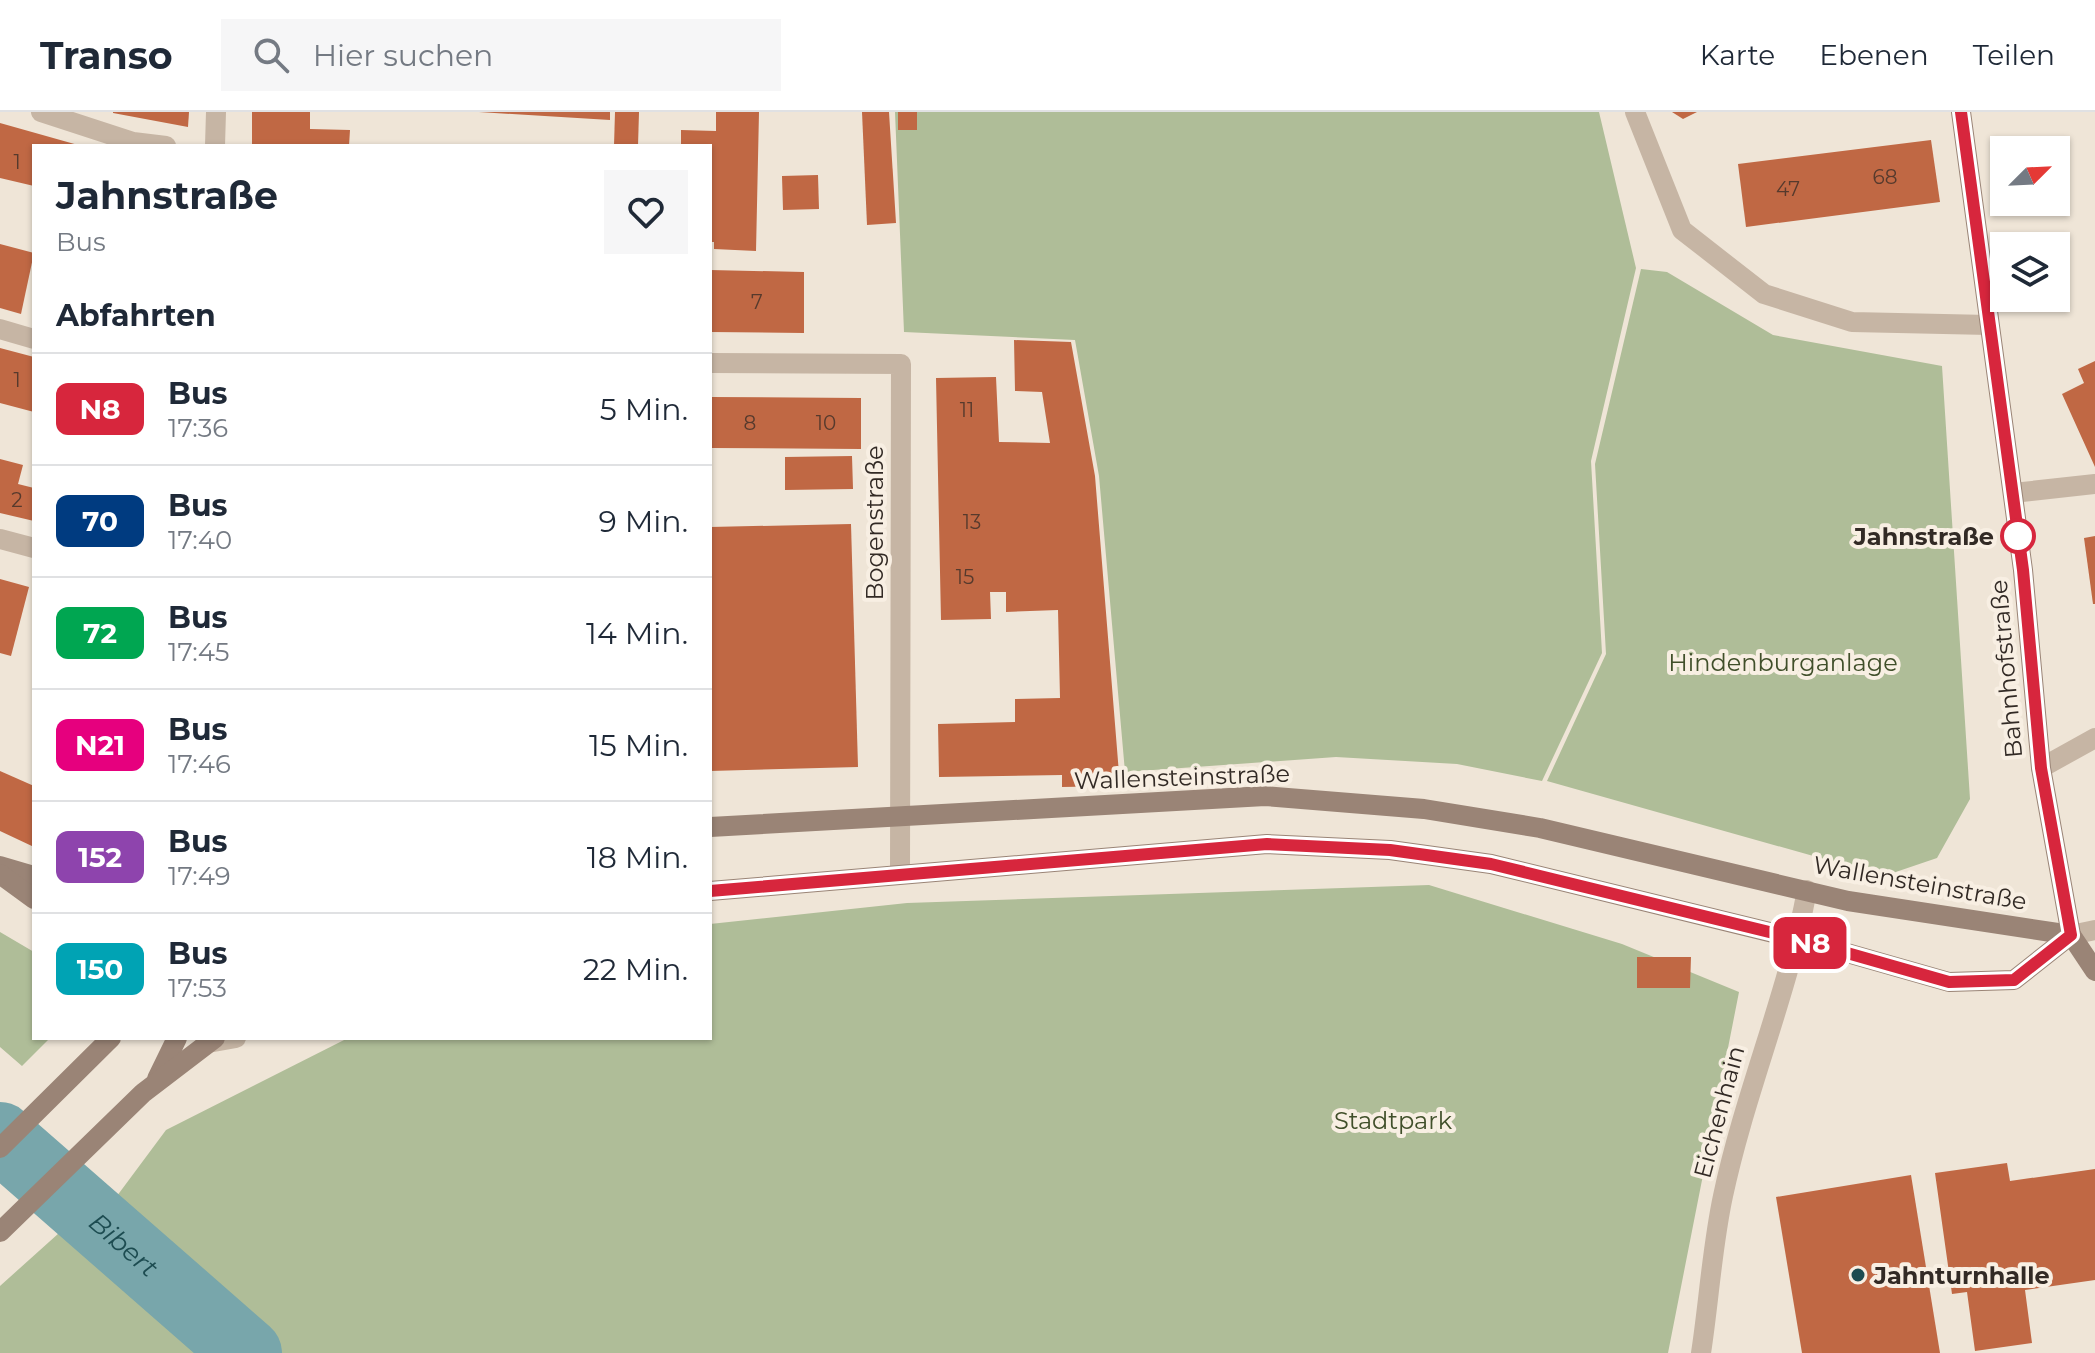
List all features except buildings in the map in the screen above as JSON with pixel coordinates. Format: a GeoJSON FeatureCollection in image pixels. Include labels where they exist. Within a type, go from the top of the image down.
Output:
{"type":"FeatureCollection","features":[{"type":"Feature","properties":{"kind":"main road","name":"Bahnhofstraße"},"geometry":{"type":"LineString","coordinates":[[1961,112],[2013,493],[2041,768],[2071,935]]}},
{"type":"Feature","properties":{"kind":"main road","name":"Wallensteinstraße"},"geometry":{"type":"LineString","coordinates":[[712,827],[1265,796],[1424,809],[1540,828],[1848,901],[2071,935]]}},
{"type":"Feature","properties":{"kind":"main road"},"geometry":{"type":"LineString","coordinates":[[712,891],[1267,844],[1390,850],[1491,864],[1798,939],[1949,982],[2014,980],[2071,935],[2095,971]]}},
{"type":"Feature","properties":{"kind":"main road"},"geometry":{"type":"LineString","coordinates":[[0,866],[32,875]]}},
{"type":"Feature","properties":{"kind":"main road"},"geometry":{"type":"LineString","coordinates":[[0,874],[32,898]]}},
{"type":"Feature","properties":{"kind":"main road"},"geometry":{"type":"LineString","coordinates":[[88,1059],[89,1040]]}},
{"type":"Feature","properties":{"kind":"main road"},"geometry":{"type":"LineString","coordinates":[[0,1148],[109,1040]]}},
{"type":"Feature","properties":{"kind":"main road"},"geometry":{"type":"LineString","coordinates":[[155,1082],[176,1040]]}},
{"type":"Feature","properties":{"kind":"main road"},"geometry":{"type":"LineString","coordinates":[[0,1232],[155,1082],[212,1040]]}},
{"type":"Feature","properties":{"kind":"street"},"geometry":{"type":"LineString","coordinates":[[41,112],[133,142],[150,144]]}},
{"type":"Feature","properties":{"kind":"street"},"geometry":{"type":"LineString","coordinates":[[215,144],[216,112]]}},
{"type":"Feature","properties":{"kind":"street"},"geometry":{"type":"LineString","coordinates":[[1635,112],[1682,230],[1764,294],[1852,322],[1989,325]]}},
{"type":"Feature","properties":{"kind":"street"},"geometry":{"type":"LineString","coordinates":[[0,329],[32,338]]}},
{"type":"Feature","properties":{"kind":"street","name":"Bogenstraße"},"geometry":{"type":"LineString","coordinates":[[712,363],[901,364],[900,873]]}},
{"type":"Feature","properties":{"kind":"street"},"geometry":{"type":"LineString","coordinates":[[2013,493],[2095,484]]}},
{"type":"Feature","properties":{"kind":"street"},"geometry":{"type":"LineString","coordinates":[[0,539],[32,547]]}},
{"type":"Feature","properties":{"kind":"street"},"geometry":{"type":"LineString","coordinates":[[2041,768],[2095,738]]}},
{"type":"Feature","properties":{"kind":"street","name":"Eichenhain"},"geometry":{"type":"LineString","coordinates":[[1701,1353],[1723,1197],[1769,1025],[1798,939],[1807,890]]}},
{"type":"Feature","properties":{"kind":"street"},"geometry":{"type":"LineString","coordinates":[[2071,935],[2095,930]]}},
{"type":"Feature","properties":{"kind":"green space"},"geometry":{"type":"Polygon","coordinates":[[[895,112],[1599,112],[1636,268],[1591,461],[1602,653],[1542,781],[1457,764],[1336,757],[1125,772],[1099,476],[1075,340],[904,332],[895,112]]]}},
{"type":"Feature","properties":{"kind":"green space","name":"Hindenburganlage"},"geometry":{"type":"Polygon","coordinates":[[[1641,269],[1667,272],[1773,335],[1942,366],[1970,799],[1937,858],[1884,876],[1547,781],[1606,654],[1595,464],[1641,269]]]}},
{"type":"Feature","properties":{"kind":"green space","name":"Stadtpark"},"geometry":{"type":"Polygon","coordinates":[[[1429,885],[1622,944],[1739,992],[1668,1353],[0,1353],[0,1286],[98,1198],[111,1204],[166,1130],[344,1040],[712,1040],[712,924],[907,903],[1429,885]]]}},
{"type":"Feature","properties":{"kind":"green space"},"geometry":{"type":"Polygon","coordinates":[[[0,932],[32,951],[32,1040],[48,1040],[22,1066],[0,1047],[0,932]]]}},
{"type":"Feature","properties":{"kind":"waterway","name":"Bibert"},"geometry":{"type":"LineString","coordinates":[[0,1137],[247,1353]]}},
{"type":"Feature","properties":{"kind":"bus line","name":"N8"},"geometry":{"type":"LineString","coordinates":[[712,891],[1267,844],[1390,850],[1491,864],[1798,939],[1949,982],[2014,980],[2071,935],[2041,768],[2023,570],[1961,112]]}},
{"type":"Feature","properties":{"kind":"place","name":"Jahnstraße"},"geometry":{"type":"Point","coordinates":[2018,536]}},
{"type":"Feature","properties":{"kind":"place","name":"Jahnturnhalle"},"geometry":{"type":"Point","coordinates":[1858,1275]}}]}
